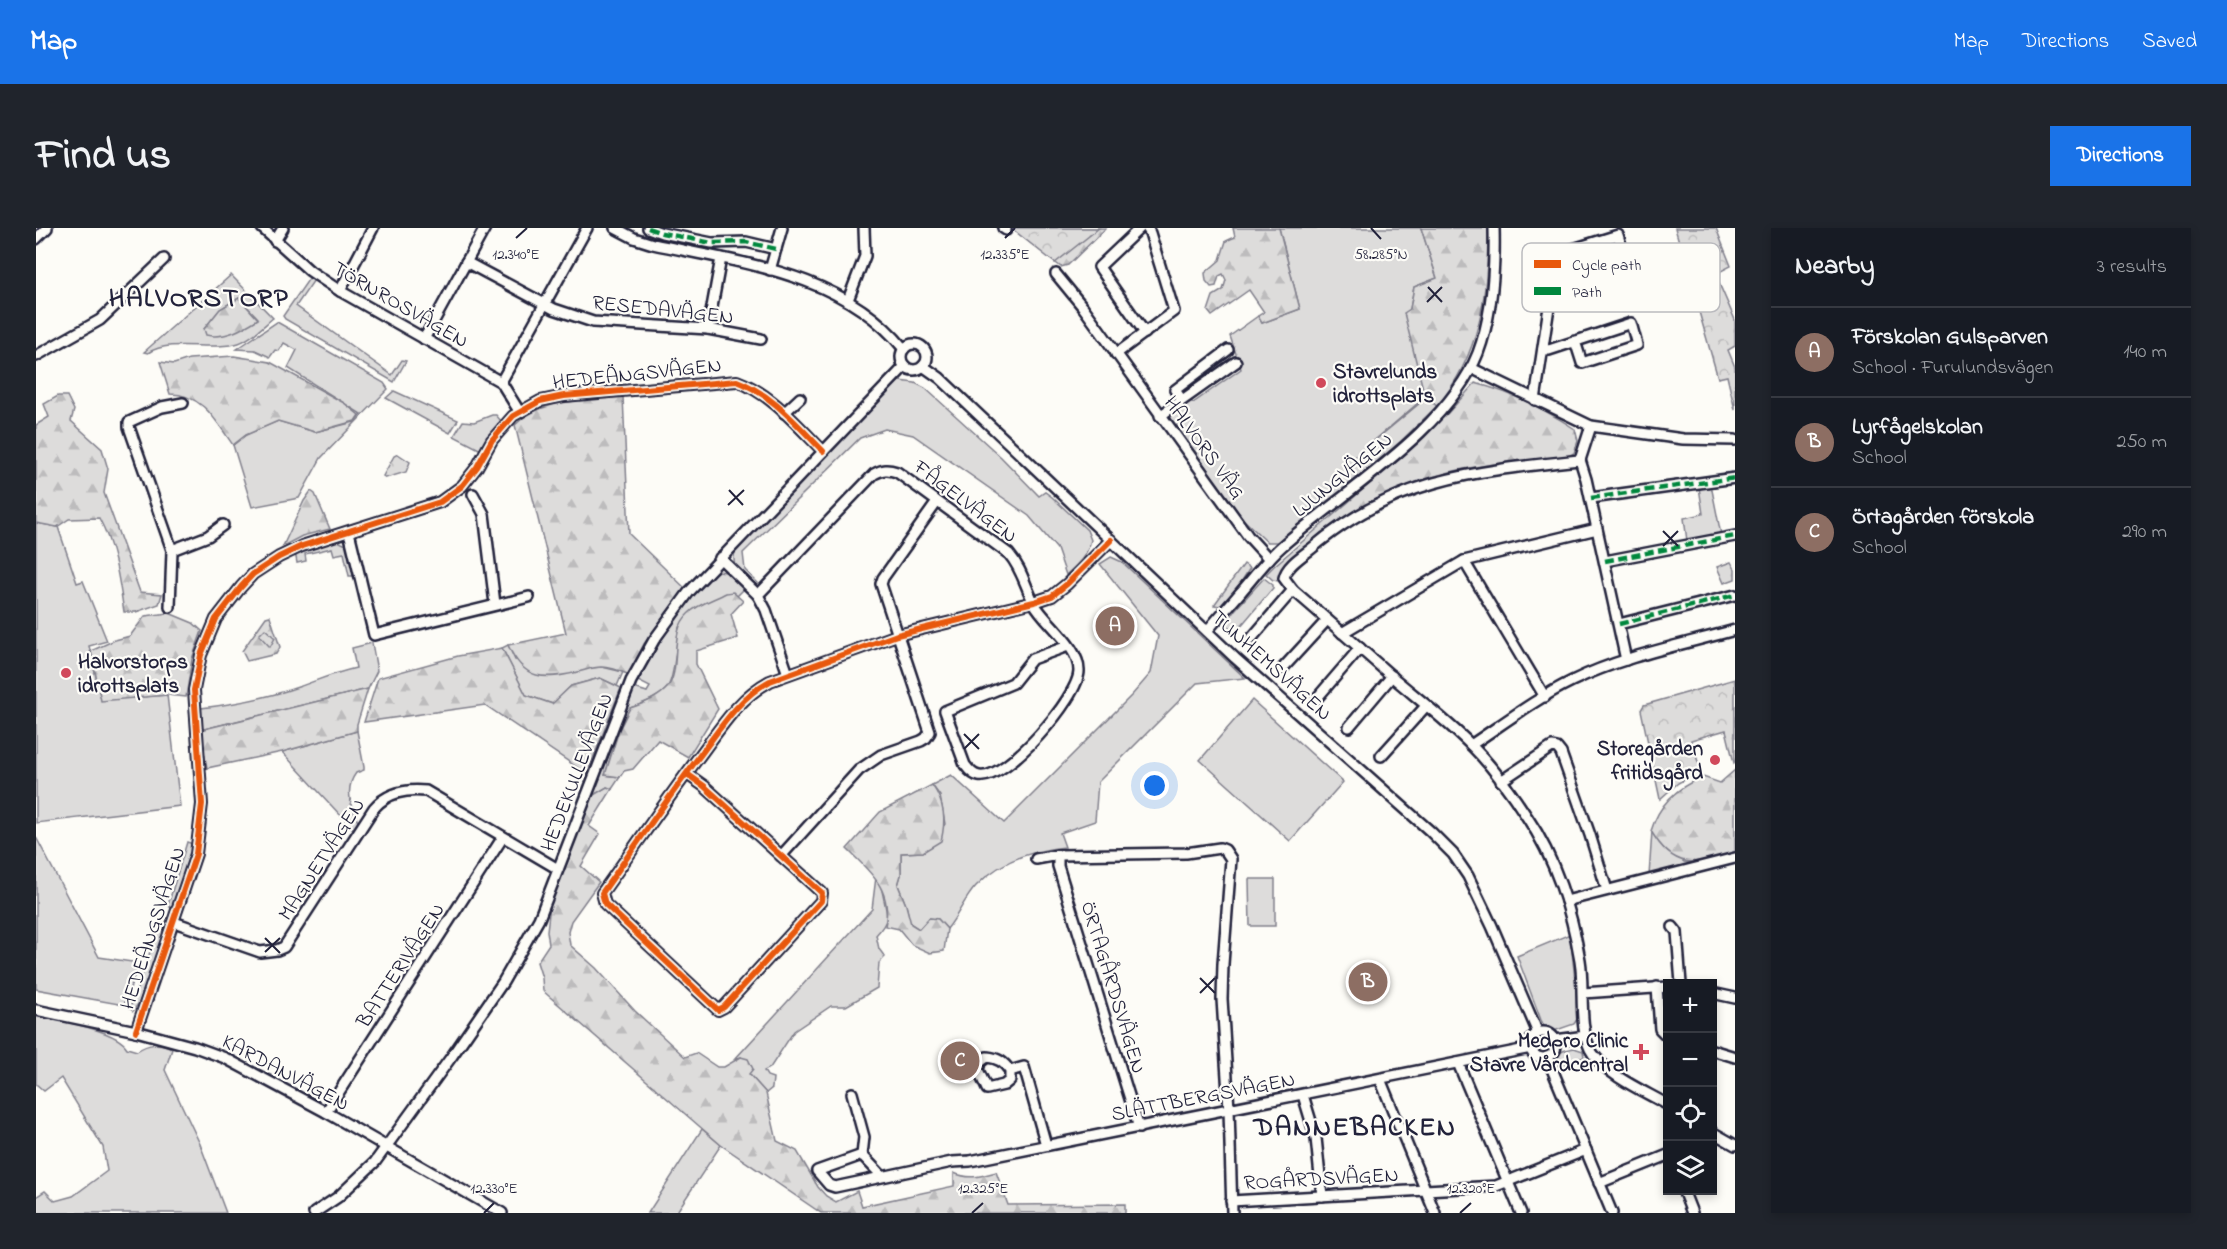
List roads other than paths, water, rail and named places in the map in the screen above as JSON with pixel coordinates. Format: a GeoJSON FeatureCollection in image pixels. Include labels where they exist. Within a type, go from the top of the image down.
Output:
{"type":"FeatureCollection","features":[{"type":"Feature","properties":{"kind":"street"},"geometry":{"type":"LineString","coordinates":[[36,238],[47,228]]}},
{"type":"Feature","properties":{"kind":"street","name":"TÖRNROSVÄGEN"},"geometry":{"type":"LineString","coordinates":[[262,228],[310,271],[340,291],[501,382],[519,411]]}},
{"type":"Feature","properties":{"kind":"street"},"geometry":{"type":"LineString","coordinates":[[275,242],[283,228]]}},
{"type":"Feature","properties":{"kind":"street"},"geometry":{"type":"LineString","coordinates":[[340,291],[373,228]]}},
{"type":"Feature","properties":{"kind":"street"},"geometry":{"type":"LineString","coordinates":[[424,339],[485,228]]}},
{"type":"Feature","properties":{"kind":"street"},"geometry":{"type":"LineString","coordinates":[[501,382],[587,228]]}},
{"type":"Feature","properties":{"kind":"street"},"geometry":{"type":"LineString","coordinates":[[615,228],[634,238],[653,244],[721,258],[817,284],[848,300],[888,329],[904,349]]}},
{"type":"Feature","properties":{"kind":"street"},"geometry":{"type":"LineString","coordinates":[[648,228],[712,243],[746,242],[776,249]]}},
{"type":"Feature","properties":{"kind":"street"},"geometry":{"type":"LineString","coordinates":[[770,270],[782,228]]}},
{"type":"Feature","properties":{"kind":"street"},"geometry":{"type":"LineString","coordinates":[[848,300],[865,256],[864,228]]}},
{"type":"Feature","properties":{"kind":"street"},"geometry":{"type":"LineString","coordinates":[[1140,228],[1099,267],[1145,333]]}},
{"type":"Feature","properties":{"kind":"street"},"geometry":{"type":"LineString","coordinates":[[1116,354],[1174,311],[1147,228]]}},
{"type":"Feature","properties":{"kind":"street","name":"LJUNGVÄGEN"},"geometry":{"type":"LineString","coordinates":[[1208,631],[1269,559],[1422,430],[1460,388],[1479,352],[1489,311],[1495,259],[1494,228]]}},
{"type":"Feature","properties":{"kind":"street"},"geometry":{"type":"LineString","coordinates":[[1592,243],[1618,235],[1620,243]]}},
{"type":"Feature","properties":{"kind":"street"},"geometry":{"type":"LineString","coordinates":[[708,329],[721,258]]}},
{"type":"Feature","properties":{"kind":"street"},"geometry":{"type":"LineString","coordinates":[[36,356],[100,320],[164,259]]}},
{"type":"Feature","properties":{"kind":"street","name":"RESEDAVÄGEN"},"geometry":{"type":"LineString","coordinates":[[466,262],[544,304],[593,322],[708,329],[761,339]]}},
{"type":"Feature","properties":{"kind":"street","name":"HALVORS VÄG"},"geometry":{"type":"LineString","coordinates":[[1056,274],[1083,307],[1248,536],[1269,559]]}},
{"type":"Feature","properties":{"kind":"street"},"geometry":{"type":"LineString","coordinates":[[1535,400],[1548,312]]}},
{"type":"Feature","properties":{"kind":"street"},"geometry":{"type":"LineString","coordinates":[[1543,349],[1549,350],[1575,341],[1630,323],[1637,345],[1582,363],[1575,341]]}},
{"type":"Feature","properties":{"kind":"street"},"geometry":{"type":"LineString","coordinates":[[912,344],[922,347],[927,357],[922,366],[914,370],[904,366],[901,358],[904,349],[912,344]]}},
{"type":"Feature","properties":{"kind":"street"},"geometry":{"type":"LineString","coordinates":[[1182,400],[1175,390],[1228,350]]}},
{"type":"Feature","properties":{"kind":"street"},"geometry":{"type":"LineString","coordinates":[[1160,416],[1236,362]]}},
{"type":"Feature","properties":{"kind":"street","name":"HEDEKULLEVÄGEN"},"geometry":{"type":"LineString","coordinates":[[314,1213],[338,1197],[363,1175],[386,1148],[503,982],[538,919],[631,681],[670,616],[720,558],[904,366]]}},
{"type":"Feature","properties":{"kind":"street","name":"TUNHEMSVÄGEN"},"geometry":{"type":"LineString","coordinates":[[922,366],[948,386],[1208,631],[1423,824],[1453,854],[1468,876],[1492,926],[1538,1033]]}},
{"type":"Feature","properties":{"kind":"street"},"geometry":{"type":"LineString","coordinates":[[1471,368],[1591,426],[1683,439],[1735,440]]}},
{"type":"Feature","properties":{"kind":"street","name":"HEDEÄNGSVÄGEN"},"geometry":{"type":"LineString","coordinates":[[136,1031],[196,854],[200,828],[201,770],[196,733],[194,690],[196,674],[207,637],[216,619],[253,574],[289,551],[440,502],[462,486],[492,440],[519,411],[540,401],[564,396],[737,381],[758,390],[823,451]]}},
{"type":"Feature","properties":{"kind":"street"},"geometry":{"type":"LineString","coordinates":[[784,413],[800,398]]}},
{"type":"Feature","properties":{"kind":"street"},"geometry":{"type":"LineString","coordinates":[[170,608],[172,550],[129,422],[162,407],[183,403]]}},
{"type":"Feature","properties":{"kind":"street"},"geometry":{"type":"LineString","coordinates":[[1591,426],[1580,460],[1591,498],[1626,660]]}},
{"type":"Feature","properties":{"kind":"street"},"geometry":{"type":"LineString","coordinates":[[1580,460],[1468,474],[1403,493],[1362,511],[1328,535],[1295,562],[1284,574],[1284,578],[1293,590],[1471,745],[1501,781],[1533,826],[1566,901],[1575,931],[1586,1036],[1594,1055],[1604,1065],[1663,1102]]}},
{"type":"Feature","properties":{"kind":"street","name":"FÅGELVÄGEN"},"geometry":{"type":"LineString","coordinates":[[758,595],[880,470],[889,470],[897,472],[1009,554],[1018,564],[1034,602],[1068,646],[1076,657],[1079,670],[1076,684],[1057,713],[1038,735],[1011,761],[988,776],[978,776],[970,772],[965,765],[945,711],[1013,683],[1032,659],[1068,646]]}},
{"type":"Feature","properties":{"kind":"street"},"geometry":{"type":"LineString","coordinates":[[1591,498],[1735,478]]}},
{"type":"Feature","properties":{"kind":"street"},"geometry":{"type":"LineString","coordinates":[[473,494],[484,514],[495,604]]}},
{"type":"Feature","properties":{"kind":"street"},"geometry":{"type":"LineString","coordinates":[[781,856],[859,770],[882,755],[921,741],[930,732],[881,584],[937,502]]}},
{"type":"Feature","properties":{"kind":"street"},"geometry":{"type":"LineString","coordinates":[[172,550],[208,536],[223,525]]}},
{"type":"Feature","properties":{"kind":"street"},"geometry":{"type":"LineString","coordinates":[[1342,633],[1464,561],[1597,529]]}},
{"type":"Feature","properties":{"kind":"street"},"geometry":{"type":"LineString","coordinates":[[349,532],[374,635],[529,597]]}},
{"type":"Feature","properties":{"kind":"street"},"geometry":{"type":"LineString","coordinates":[[1605,561],[1735,536]]}},
{"type":"Feature","properties":{"kind":"street"},"geometry":{"type":"LineString","coordinates":[[687,774],[704,786],[822,893],[821,901],[721,1010],[716,1009],[612,911],[602,899],[602,893],[687,774],[737,706],[754,689],[788,674],[897,635],[1052,596],[1111,540]]}},
{"type":"Feature","properties":{"kind":"street"},"geometry":{"type":"LineString","coordinates":[[720,558],[758,595],[766,610],[788,674]]}},
{"type":"Feature","properties":{"kind":"street"},"geometry":{"type":"LineString","coordinates":[[1464,561],[1545,697]]}},
{"type":"Feature","properties":{"kind":"street"},"geometry":{"type":"LineString","coordinates":[[1250,640],[1293,590]]}},
{"type":"Feature","properties":{"kind":"street"},"geometry":{"type":"LineString","coordinates":[[1619,624],[1731,596]]}},
{"type":"Feature","properties":{"kind":"street"},"geometry":{"type":"LineString","coordinates":[[1283,668],[1327,620]]}},
{"type":"Feature","properties":{"kind":"street"},"geometry":{"type":"LineString","coordinates":[[1471,745],[1570,682],[1626,660],[1735,630]]}},
{"type":"Feature","properties":{"kind":"street"},"geometry":{"type":"LineString","coordinates":[[1317,698],[1360,648]]}},
{"type":"Feature","properties":{"kind":"street"},"geometry":{"type":"LineString","coordinates":[[1349,727],[1392,676]]}},
{"type":"Feature","properties":{"kind":"street"},"geometry":{"type":"LineString","coordinates":[[1382,756],[1426,706]]}},
{"type":"Feature","properties":{"kind":"street"},"geometry":{"type":"LineString","coordinates":[[1501,781],[1552,747],[1557,748],[1561,753],[1590,835],[1607,891]]}},
{"type":"Feature","properties":{"kind":"street","name":"MAGNETVÄGEN"},"geometry":{"type":"LineString","coordinates":[[174,922],[260,952],[284,947],[374,808],[388,796],[402,791],[426,791],[558,869]]}},
{"type":"Feature","properties":{"kind":"street","name":"BATTERIVÄGEN"},"geometry":{"type":"LineString","coordinates":[[326,1112],[503,837]]}},
{"type":"Feature","properties":{"kind":"street"},"geometry":{"type":"LineString","coordinates":[[1036,859],[1058,855],[1153,854],[1220,848],[1230,855],[1232,859],[1222,999],[1229,1109],[1232,1213]]}},
{"type":"Feature","properties":{"kind":"street","name":"ÖRTAGÅRDSVÄGEN"},"geometry":{"type":"LineString","coordinates":[[1058,855],[1058,866],[1138,1128]]}},
{"type":"Feature","properties":{"kind":"street"},"geometry":{"type":"LineString","coordinates":[[1566,901],[1735,858]]}},
{"type":"Feature","properties":{"kind":"street"},"geometry":{"type":"LineString","coordinates":[[1673,927],[1677,932],[1681,979]]}},
{"type":"Feature","properties":{"kind":"street"},"geometry":{"type":"LineString","coordinates":[[1583,993],[1663,987],[1660,1029],[1663,1032]]}},
{"type":"Feature","properties":{"kind":"street"},"geometry":{"type":"LineString","coordinates":[[1717,994],[1735,998]]}},
{"type":"Feature","properties":{"kind":"street","name":"KARDANVÄGEN"},"geometry":{"type":"LineString","coordinates":[[36,1010],[136,1031],[195,1047],[225,1058],[326,1112],[502,1213]]}},
{"type":"Feature","properties":{"kind":"street"},"geometry":{"type":"LineString","coordinates":[[1538,1033],[1550,1034],[1555,1040],[1554,1052],[1547,1057],[1539,1057],[1531,1048],[1532,1039],[1538,1033]]}},
{"type":"Feature","properties":{"kind":"street"},"geometry":{"type":"LineString","coordinates":[[1555,1040],[1586,1036]]}},
{"type":"Feature","properties":{"kind":"street","name":"SLÄTTBERGSVÄGEN"},"geometry":{"type":"LineString","coordinates":[[862,1155],[817,1171],[829,1185],[835,1187],[1531,1048]]}},
{"type":"Feature","properties":{"kind":"street"},"geometry":{"type":"LineString","coordinates":[[1717,1051],[1735,1057]]}},
{"type":"Feature","properties":{"kind":"street"},"geometry":{"type":"LineString","coordinates":[[1547,1057],[1612,1213]]}},
{"type":"Feature","properties":{"kind":"street"},"geometry":{"type":"LineString","coordinates":[[1458,1063],[1521,1213]]}},
{"type":"Feature","properties":{"kind":"street"},"geometry":{"type":"LineString","coordinates":[[1010,1071],[1024,1067],[1046,1145]]}},
{"type":"Feature","properties":{"kind":"street"},"geometry":{"type":"LineString","coordinates":[[1380,1079],[1435,1213]]}},
{"type":"Feature","properties":{"kind":"street"},"geometry":{"type":"LineString","coordinates":[[852,1093],[864,1137],[862,1155],[882,1176]]}},
{"type":"Feature","properties":{"kind":"street"},"geometry":{"type":"LineString","coordinates":[[1303,1095],[1316,1138],[1322,1196]]}},
{"type":"Feature","properties":{"kind":"street"},"geometry":{"type":"LineString","coordinates":[[1717,1134],[1735,1145]]}},
{"type":"Feature","properties":{"kind":"street","name":"ROGÅRDSVÄGEN"},"geometry":{"type":"LineString","coordinates":[[1232,1201],[1472,1188],[1508,1182],[1586,1150]]}},
{"type":"Feature","properties":{"kind":"street"},"geometry":{"type":"LineString","coordinates":[[1599,1183],[1663,1157]]}},
{"type":"Feature","properties":{"kind":"street"},"geometry":{"type":"LineString","coordinates":[[1685,1195],[1692,1213]]}},
{"type":"Feature","properties":{"kind":"place","name":"Stavrelunds idrottsplats"},"geometry":{"type":"Point","coordinates":[1321,383]}},
{"type":"Feature","properties":{"kind":"place","name":"Förskolan Gulsparven"},"geometry":{"type":"Point","coordinates":[1115,626]}},
{"type":"Feature","properties":{"kind":"place","name":"Halvorstorps idrottsplats"},"geometry":{"type":"Point","coordinates":[66,673]}},
{"type":"Feature","properties":{"kind":"place","name":"Storegården fritidsgård"},"geometry":{"type":"Point","coordinates":[1715,760]}},
{"type":"Feature","properties":{"kind":"place","name":"Lyrfågelskolan"},"geometry":{"type":"Point","coordinates":[1368,982]}},
{"type":"Feature","properties":{"kind":"place","name":"Medpro Clinic Stavre Vårdcentral"},"geometry":{"type":"Point","coordinates":[1641,1052]}},
{"type":"Feature","properties":{"kind":"place","name":"Örtagården förskola"},"geometry":{"type":"Point","coordinates":[960,1061]}},
{"type":"Feature","properties":{"kind":"district","name":"HALVORSTORP"},"geometry":{"type":"Point","coordinates":[199,297]}},
{"type":"Feature","properties":{"kind":"district","name":"DANNEBACKEN"},"geometry":{"type":"Point","coordinates":[1355,1126]}}]}
